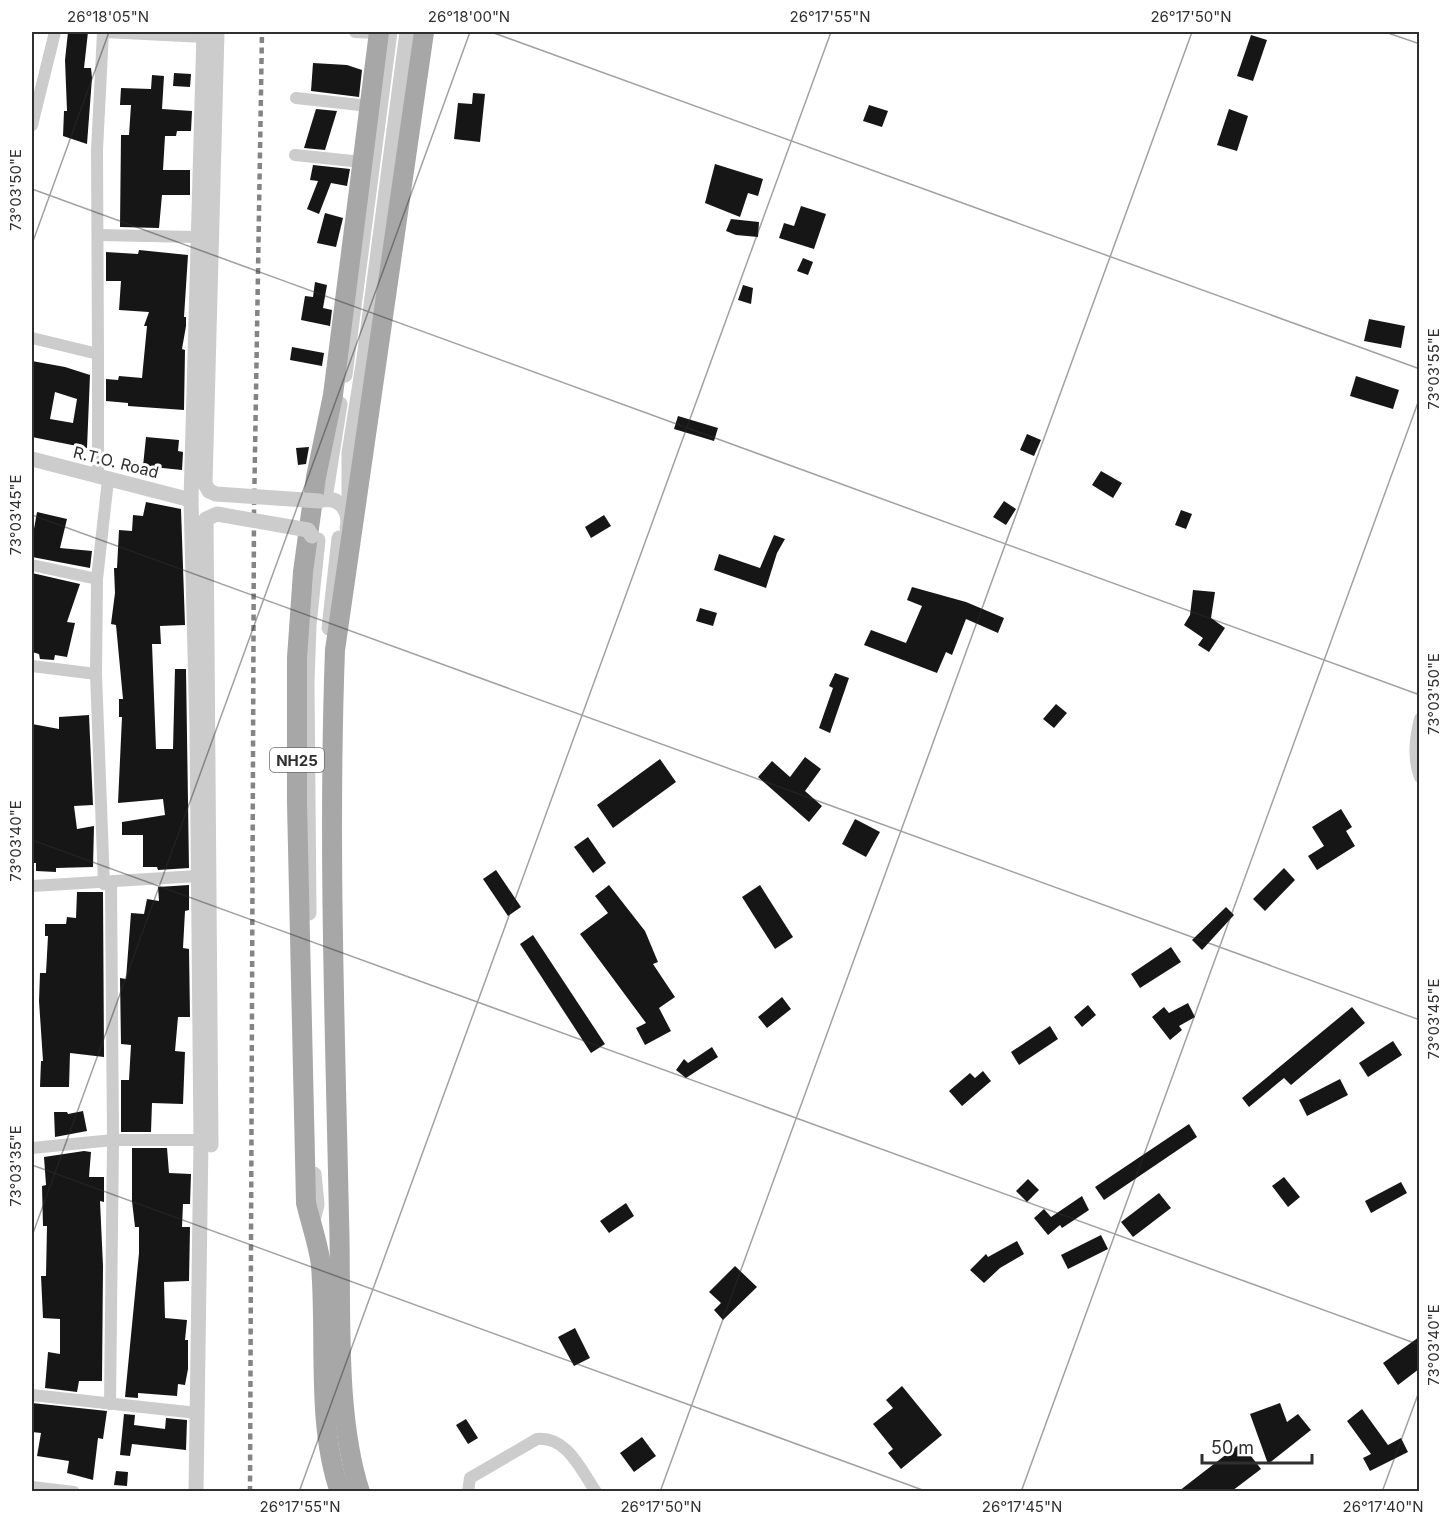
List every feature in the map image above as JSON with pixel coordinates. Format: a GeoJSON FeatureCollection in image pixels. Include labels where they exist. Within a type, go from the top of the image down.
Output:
{"type":"FeatureCollection","features":[{"type":"Feature","properties":{"kind":"main road","name":"NH25"},"geometry":{"type":"LineString","coordinates":[[340,1491],[330,1448],[324,1381],[321,1264],[306,1203],[301,1051],[297,658],[303,572],[316,477],[333,394],[369,106],[383,32]]}},
{"type":"Feature","properties":{"kind":"main road","name":"NH25"},"geometry":{"type":"LineString","coordinates":[[360,1491],[352,1467],[346,1405],[340,1221],[331,753],[335,650],[379,334],[408,158],[424,32]]}},
{"type":"Feature","properties":{"kind":"street"},"geometry":{"type":"LineString","coordinates":[[32,124],[55,32]]}},
{"type":"Feature","properties":{"kind":"street"},"geometry":{"type":"LineString","coordinates":[[110,1404],[113,1140],[107,883],[96,674],[103,478],[98,354],[98,150],[104,32],[208,33]]}},
{"type":"Feature","properties":{"kind":"street"},"geometry":{"type":"LineString","coordinates":[[312,1227],[317,1204],[309,996],[307,682],[313,535],[306,516],[322,500],[356,304],[383,32],[355,32]]}},
{"type":"Feature","properties":{"kind":"street"},"geometry":{"type":"LineString","coordinates":[[340,1221],[332,1198],[327,689],[329,631],[339,538],[348,526],[347,512],[351,489],[349,453],[364,358],[407,32]]}},
{"type":"Feature","properties":{"kind":"street"},"geometry":{"type":"LineString","coordinates":[[206,1142],[191,500],[197,237],[208,33]]}},
{"type":"Feature","properties":{"kind":"street"},"geometry":{"type":"LineString","coordinates":[[208,33],[205,484],[209,491],[216,494],[338,502],[347,512]]}},
{"type":"Feature","properties":{"kind":"street"},"geometry":{"type":"LineString","coordinates":[[296,98],[369,106]]}},
{"type":"Feature","properties":{"kind":"street"},"geometry":{"type":"LineString","coordinates":[[295,155],[362,162]]}},
{"type":"Feature","properties":{"kind":"street"},"geometry":{"type":"LineString","coordinates":[[98,235],[197,237]]}},
{"type":"Feature","properties":{"kind":"street"},"geometry":{"type":"LineString","coordinates":[[32,338],[98,354]]}},
{"type":"Feature","properties":{"kind":"street","name":"R.T.O. Road"},"geometry":{"type":"LineString","coordinates":[[32,459],[191,500]]}},
{"type":"Feature","properties":{"kind":"street"},"geometry":{"type":"LineString","coordinates":[[196,1491],[201,1173],[206,1142],[206,519],[217,514],[313,535],[325,542],[339,538]]}},
{"type":"Feature","properties":{"kind":"street"},"geometry":{"type":"LineString","coordinates":[[32,565],[98,579]]}},
{"type":"Feature","properties":{"kind":"street"},"geometry":{"type":"LineString","coordinates":[[32,666],[96,674]]}},
{"type":"Feature","properties":{"kind":"street"},"geometry":{"type":"LineString","coordinates":[[1419,719],[1416,733],[1415,766],[1419,777]]}},
{"type":"Feature","properties":{"kind":"street"},"geometry":{"type":"LineString","coordinates":[[32,886],[198,876]]}},
{"type":"Feature","properties":{"kind":"street"},"geometry":{"type":"LineString","coordinates":[[32,1148],[113,1140],[206,1142]]}},
{"type":"Feature","properties":{"kind":"street"},"geometry":{"type":"LineString","coordinates":[[32,1395],[197,1413]]}},
{"type":"Feature","properties":{"kind":"street"},"geometry":{"type":"LineString","coordinates":[[468,1491],[470,1478],[537,1439],[548,1438],[561,1443],[596,1491]]}},
{"type":"Feature","properties":{"kind":"street"},"geometry":{"type":"LineString","coordinates":[[32,1487],[74,1491]]}},
{"type":"Feature","properties":{"kind":"building"},"geometry":{"type":"Polygon","coordinates":[[[68,32],[88,32],[84,68],[91,68],[92,78],[87,144],[63,136],[64,111],[67,111],[65,60],[68,32]]]}},
{"type":"Feature","properties":{"kind":"building"},"geometry":{"type":"Polygon","coordinates":[[[1251,35],[1267,40],[1253,81],[1237,76],[1251,35]]]}},
{"type":"Feature","properties":{"kind":"building"},"geometry":{"type":"Polygon","coordinates":[[[313,63],[347,65],[362,70],[359,97],[311,91],[313,63]]]}},
{"type":"Feature","properties":{"kind":"building"},"geometry":{"type":"Polygon","coordinates":[[[174,73],[191,74],[190,87],[173,86],[174,73]]]}},
{"type":"Feature","properties":{"kind":"building"},"geometry":{"type":"Polygon","coordinates":[[[152,75],[164,76],[162,109],[192,111],[191,131],[177,131],[176,136],[165,136],[163,170],[190,170],[190,195],[162,195],[159,228],[120,227],[121,135],[129,135],[131,105],[120,105],[121,88],[151,89],[152,75]]]}},
{"type":"Feature","properties":{"kind":"building"},"geometry":{"type":"Polygon","coordinates":[[[473,93],[485,94],[480,142],[454,139],[458,103],[472,104],[473,93]]]}},
{"type":"Feature","properties":{"kind":"building"},"geometry":{"type":"Polygon","coordinates":[[[869,105],[888,111],[882,127],[863,121],[869,105]]]}},
{"type":"Feature","properties":{"kind":"building"},"geometry":{"type":"Polygon","coordinates":[[[316,109],[337,111],[325,150],[304,148],[316,109]]]}},
{"type":"Feature","properties":{"kind":"building"},"geometry":{"type":"Polygon","coordinates":[[[1229,109],[1248,116],[1237,151],[1217,145],[1229,109]]]}},
{"type":"Feature","properties":{"kind":"building"},"geometry":{"type":"Polygon","coordinates":[[[715,164],[763,179],[758,196],[748,193],[740,217],[705,203],[715,164]]]}},
{"type":"Feature","properties":{"kind":"building"},"geometry":{"type":"Polygon","coordinates":[[[313,165],[350,169],[347,186],[331,183],[319,214],[307,209],[318,181],[310,180],[313,165]]]}},
{"type":"Feature","properties":{"kind":"building"},"geometry":{"type":"Polygon","coordinates":[[[801,206],[826,214],[814,249],[779,238],[784,223],[794,226],[801,206]]]}},
{"type":"Feature","properties":{"kind":"building"},"geometry":{"type":"Polygon","coordinates":[[[325,213],[343,218],[336,247],[317,243],[325,213]]]}},
{"type":"Feature","properties":{"kind":"building"},"geometry":{"type":"Polygon","coordinates":[[[731,219],[759,222],[758,237],[736,235],[726,231],[731,219]]]}},
{"type":"Feature","properties":{"kind":"building"},"geometry":{"type":"Polygon","coordinates":[[[139,250],[188,255],[184,317],[186,317],[186,326],[182,349],[185,350],[184,410],[128,406],[128,403],[106,401],[106,379],[118,380],[119,376],[142,378],[147,326],[144,326],[149,312],[119,310],[121,281],[106,281],[106,252],[138,254],[139,250]]]}},
{"type":"Feature","properties":{"kind":"building"},"geometry":{"type":"Polygon","coordinates":[[[803,258],[813,262],[808,275],[797,271],[803,258]]]}},
{"type":"Feature","properties":{"kind":"building"},"geometry":{"type":"Polygon","coordinates":[[[315,282],[327,285],[323,308],[332,310],[330,326],[301,320],[305,296],[313,297],[315,282]]]}},
{"type":"Feature","properties":{"kind":"building"},"geometry":{"type":"Polygon","coordinates":[[[743,285],[753,288],[751,304],[738,300],[743,285]]]}},
{"type":"Feature","properties":{"kind":"building"},"geometry":{"type":"Polygon","coordinates":[[[1369,319],[1405,326],[1401,348],[1364,341],[1369,319]]]}},
{"type":"Feature","properties":{"kind":"building"},"geometry":{"type":"Polygon","coordinates":[[[292,347],[324,353],[322,366],[290,360],[292,347]]]}},
{"type":"Feature","properties":{"kind":"building"},"geometry":{"type":"Polygon","coordinates":[[[32,361],[65,367],[90,375],[87,448],[32,437],[32,361]],[[55,392],[50,419],[73,423],[77,399],[55,392]]]}},
{"type":"Feature","properties":{"kind":"building"},"geometry":{"type":"Polygon","coordinates":[[[1356,376],[1399,390],[1393,409],[1350,396],[1356,376]]]}},
{"type":"Feature","properties":{"kind":"building"},"geometry":{"type":"Polygon","coordinates":[[[678,416],[718,428],[714,441],[674,429],[678,416]]]}},
{"type":"Feature","properties":{"kind":"building"},"geometry":{"type":"Polygon","coordinates":[[[1027,434],[1041,440],[1034,456],[1020,450],[1027,434]]]}},
{"type":"Feature","properties":{"kind":"building"},"geometry":{"type":"Polygon","coordinates":[[[146,437],[179,440],[178,451],[183,452],[182,470],[143,466],[146,437]]]}},
{"type":"Feature","properties":{"kind":"building"},"geometry":{"type":"Polygon","coordinates":[[[309,447],[306,464],[298,465],[296,448],[309,447]]]}},
{"type":"Feature","properties":{"kind":"building"},"geometry":{"type":"Polygon","coordinates":[[[1101,471],[1122,483],[1113,498],[1092,485],[1101,471]]]}},
{"type":"Feature","properties":{"kind":"building"},"geometry":{"type":"Polygon","coordinates":[[[1004,501],[1016,509],[1006,525],[993,517],[1004,501]]]}},
{"type":"Feature","properties":{"kind":"building"},"geometry":{"type":"Polygon","coordinates":[[[146,502],[181,509],[185,625],[160,626],[161,644],[152,644],[156,749],[173,749],[175,669],[186,669],[189,868],[158,870],[157,867],[143,867],[143,835],[122,835],[122,822],[165,815],[163,799],[118,803],[122,717],[119,717],[119,699],[123,699],[116,625],[111,624],[115,593],[114,568],[117,568],[119,530],[132,531],[133,515],[143,516],[146,502]]]}},
{"type":"Feature","properties":{"kind":"building"},"geometry":{"type":"Polygon","coordinates":[[[1181,510],[1192,514],[1186,529],[1175,525],[1181,510]]]}},
{"type":"Feature","properties":{"kind":"building"},"geometry":{"type":"Polygon","coordinates":[[[37,512],[67,519],[60,548],[92,551],[90,568],[32,557],[32,540],[37,512]]]}},
{"type":"Feature","properties":{"kind":"building"},"geometry":{"type":"Polygon","coordinates":[[[604,515],[611,526],[591,538],[585,527],[604,515]]]}},
{"type":"Feature","properties":{"kind":"building"},"geometry":{"type":"Polygon","coordinates":[[[774,535],[785,539],[777,553],[766,588],[714,570],[719,554],[760,568],[774,535]]]}},
{"type":"Feature","properties":{"kind":"building"},"geometry":{"type":"Polygon","coordinates":[[[32,573],[80,584],[67,622],[75,623],[67,657],[55,655],[54,660],[40,659],[39,654],[32,652],[32,573]]]}},
{"type":"Feature","properties":{"kind":"building"},"geometry":{"type":"Polygon","coordinates":[[[912,587],[966,602],[1004,618],[998,633],[966,619],[952,655],[946,652],[937,673],[864,645],[871,630],[906,643],[922,606],[907,600],[912,587]]]}},
{"type":"Feature","properties":{"kind":"building"},"geometry":{"type":"Polygon","coordinates":[[[1193,590],[1215,592],[1211,618],[1225,628],[1209,652],[1198,645],[1203,638],[1184,625],[1190,615],[1193,590]]]}},
{"type":"Feature","properties":{"kind":"building"},"geometry":{"type":"Polygon","coordinates":[[[700,608],[717,613],[713,626],[696,621],[700,608]]]}},
{"type":"Feature","properties":{"kind":"building"},"geometry":{"type":"Polygon","coordinates":[[[835,673],[849,678],[830,733],[819,728],[833,688],[829,686],[835,673]]]}},
{"type":"Feature","properties":{"kind":"building"},"geometry":{"type":"Polygon","coordinates":[[[1056,704],[1067,713],[1054,728],[1043,719],[1056,704]]]}},
{"type":"Feature","properties":{"kind":"building"},"geometry":{"type":"Polygon","coordinates":[[[89,715],[93,805],[74,806],[77,829],[94,826],[93,867],[56,868],[56,872],[36,871],[36,863],[32,863],[32,724],[59,729],[59,717],[89,715]]]}},
{"type":"Feature","properties":{"kind":"building"},"geometry":{"type":"Polygon","coordinates":[[[805,757],[821,769],[805,791],[822,806],[809,822],[758,777],[772,761],[790,777],[805,757]]]}},
{"type":"Feature","properties":{"kind":"building"},"geometry":{"type":"Polygon","coordinates":[[[660,759],[676,782],[613,828],[597,805],[660,759]]]}},
{"type":"Feature","properties":{"kind":"building"},"geometry":{"type":"Polygon","coordinates":[[[1341,809],[1352,827],[1346,831],[1355,846],[1317,870],[1308,856],[1324,846],[1312,827],[1341,809]]]}},
{"type":"Feature","properties":{"kind":"building"},"geometry":{"type":"Polygon","coordinates":[[[855,819],[880,832],[866,857],[842,844],[855,819]]]}},
{"type":"Feature","properties":{"kind":"building"},"geometry":{"type":"Polygon","coordinates":[[[588,837],[606,863],[593,873],[574,847],[588,837]]]}},
{"type":"Feature","properties":{"kind":"building"},"geometry":{"type":"Polygon","coordinates":[[[1284,868],[1295,880],[1265,911],[1253,899],[1284,868]]]}},
{"type":"Feature","properties":{"kind":"building"},"geometry":{"type":"Polygon","coordinates":[[[496,870],[521,907],[508,916],[483,879],[496,870]]]}},
{"type":"Feature","properties":{"kind":"building"},"geometry":{"type":"Polygon","coordinates":[[[189,885],[189,910],[185,911],[183,948],[189,949],[190,1017],[178,1017],[175,1051],[185,1052],[183,1104],[152,1103],[151,1132],[121,1132],[121,1080],[129,1080],[131,1045],[121,1044],[120,978],[126,979],[131,913],[144,914],[147,899],[159,901],[158,887],[189,885]]]}},
{"type":"Feature","properties":{"kind":"building"},"geometry":{"type":"Polygon","coordinates":[[[609,885],[645,931],[658,962],[653,964],[675,997],[659,1008],[671,1031],[645,1045],[636,1028],[646,1023],[580,934],[608,913],[595,896],[609,885]]]}},
{"type":"Feature","properties":{"kind":"building"},"geometry":{"type":"Polygon","coordinates":[[[760,885],[793,937],[775,949],[742,897],[760,885]]]}},
{"type":"Feature","properties":{"kind":"building"},"geometry":{"type":"Polygon","coordinates":[[[77,892],[103,892],[104,1057],[70,1053],[69,1087],[40,1087],[41,1061],[43,1061],[39,1001],[40,973],[46,973],[48,936],[45,936],[45,924],[66,924],[67,917],[76,918],[77,892]]]}},
{"type":"Feature","properties":{"kind":"building"},"geometry":{"type":"Polygon","coordinates":[[[1226,907],[1234,915],[1202,950],[1192,940],[1226,907]]]}},
{"type":"Feature","properties":{"kind":"building"},"geometry":{"type":"Polygon","coordinates":[[[533,935],[605,1044],[591,1053],[520,944],[533,935]]]}},
{"type":"Feature","properties":{"kind":"building"},"geometry":{"type":"Polygon","coordinates":[[[1171,947],[1181,962],[1140,988],[1131,974],[1171,947]]]}},
{"type":"Feature","properties":{"kind":"building"},"geometry":{"type":"Polygon","coordinates":[[[782,997],[791,1009],[767,1028],[758,1017],[782,997]]]}},
{"type":"Feature","properties":{"kind":"building"},"geometry":{"type":"Polygon","coordinates":[[[1188,1003],[1195,1017],[1179,1026],[1182,1030],[1170,1040],[1152,1017],[1164,1007],[1169,1013],[1188,1003]]]}},
{"type":"Feature","properties":{"kind":"building"},"geometry":{"type":"Polygon","coordinates":[[[1088,1005],[1096,1015],[1082,1027],[1074,1017],[1088,1005]]]}},
{"type":"Feature","properties":{"kind":"building"},"geometry":{"type":"Polygon","coordinates":[[[1352,1007],[1365,1023],[1291,1085],[1284,1078],[1249,1107],[1242,1098],[1352,1007]]]}},
{"type":"Feature","properties":{"kind":"building"},"geometry":{"type":"Polygon","coordinates":[[[1050,1026],[1058,1039],[1019,1065],[1011,1052],[1050,1026]]]}},
{"type":"Feature","properties":{"kind":"building"},"geometry":{"type":"Polygon","coordinates":[[[1393,1041],[1402,1055],[1368,1077],[1359,1063],[1393,1041]]]}},
{"type":"Feature","properties":{"kind":"building"},"geometry":{"type":"Polygon","coordinates":[[[712,1047],[718,1057],[686,1078],[676,1070],[684,1059],[688,1063],[712,1047]]]}},
{"type":"Feature","properties":{"kind":"building"},"geometry":{"type":"Polygon","coordinates":[[[983,1071],[991,1081],[962,1106],[949,1091],[970,1073],[975,1078],[983,1071]]]}},
{"type":"Feature","properties":{"kind":"building"},"geometry":{"type":"Polygon","coordinates":[[[1340,1079],[1348,1095],[1307,1116],[1299,1100],[1340,1079]]]}},
{"type":"Feature","properties":{"kind":"building"},"geometry":{"type":"Polygon","coordinates":[[[83,1111],[87,1131],[55,1137],[54,1112],[67,1112],[68,1114],[83,1111]]]}},
{"type":"Feature","properties":{"kind":"building"},"geometry":{"type":"Polygon","coordinates":[[[1189,1124],[1197,1137],[1104,1200],[1095,1187],[1189,1124]]]}},
{"type":"Feature","properties":{"kind":"building"},"geometry":{"type":"Polygon","coordinates":[[[132,1148],[167,1148],[169,1173],[191,1174],[190,1204],[183,1204],[182,1227],[190,1227],[189,1281],[164,1282],[165,1318],[187,1320],[185,1340],[188,1340],[188,1369],[185,1385],[178,1384],[177,1396],[138,1393],[138,1398],[125,1397],[139,1253],[139,1227],[135,1227],[132,1201],[132,1148]]]}},
{"type":"Feature","properties":{"kind":"building"},"geometry":{"type":"Polygon","coordinates":[[[91,1152],[89,1177],[104,1177],[104,1202],[100,1201],[103,1266],[102,1381],[79,1381],[77,1392],[45,1388],[48,1352],[60,1354],[60,1319],[43,1318],[41,1276],[46,1276],[47,1226],[43,1226],[42,1186],[46,1185],[44,1157],[91,1152]]]}},
{"type":"Feature","properties":{"kind":"building"},"geometry":{"type":"Polygon","coordinates":[[[1284,1177],[1300,1197],[1288,1207],[1272,1186],[1284,1177]]]}},
{"type":"Feature","properties":{"kind":"building"},"geometry":{"type":"Polygon","coordinates":[[[1028,1179],[1039,1190],[1027,1202],[1016,1191],[1028,1179]]]}},
{"type":"Feature","properties":{"kind":"building"},"geometry":{"type":"Polygon","coordinates":[[[1401,1182],[1407,1193],[1371,1213],[1365,1201],[1401,1182]]]}},
{"type":"Feature","properties":{"kind":"building"},"geometry":{"type":"Polygon","coordinates":[[[1159,1193],[1171,1208],[1133,1237],[1121,1222],[1159,1193]]]}},
{"type":"Feature","properties":{"kind":"building"},"geometry":{"type":"Polygon","coordinates":[[[1082,1196],[1089,1210],[1062,1228],[1060,1225],[1048,1235],[1034,1218],[1044,1209],[1051,1217],[1082,1196]]]}},
{"type":"Feature","properties":{"kind":"building"},"geometry":{"type":"Polygon","coordinates":[[[626,1203],[634,1216],[609,1233],[600,1221],[626,1203]]]}},
{"type":"Feature","properties":{"kind":"building"},"geometry":{"type":"Polygon","coordinates":[[[1101,1235],[1108,1249],[1068,1269],[1061,1255],[1101,1235]]]}},
{"type":"Feature","properties":{"kind":"building"},"geometry":{"type":"Polygon","coordinates":[[[1017,1241],[1024,1254],[1000,1268],[984,1283],[970,1270],[986,1254],[988,1257],[1017,1241]]]}},
{"type":"Feature","properties":{"kind":"building"},"geometry":{"type":"Polygon","coordinates":[[[735,1266],[757,1287],[723,1320],[714,1310],[721,1303],[709,1292],[735,1266]]]}},
{"type":"Feature","properties":{"kind":"building"},"geometry":{"type":"Polygon","coordinates":[[[575,1328],[590,1358],[574,1366],[558,1337],[575,1328]]]}},
{"type":"Feature","properties":{"kind":"building"},"geometry":{"type":"Polygon","coordinates":[[[1419,1337],[1419,1369],[1398,1385],[1383,1363],[1419,1337]]]}},
{"type":"Feature","properties":{"kind":"building"},"geometry":{"type":"Polygon","coordinates":[[[902,1386],[942,1435],[901,1469],[888,1453],[893,1449],[873,1424],[893,1408],[886,1400],[902,1386]]]}},
{"type":"Feature","properties":{"kind":"building"},"geometry":{"type":"Polygon","coordinates":[[[32,1403],[107,1411],[103,1439],[98,1438],[93,1480],[67,1473],[69,1461],[37,1456],[41,1433],[32,1432],[32,1403]]]}},
{"type":"Feature","properties":{"kind":"building"},"geometry":{"type":"Polygon","coordinates":[[[1280,1403],[1287,1422],[1298,1414],[1311,1430],[1268,1464],[1250,1414],[1280,1403]]]}},
{"type":"Feature","properties":{"kind":"building"},"geometry":{"type":"Polygon","coordinates":[[[1362,1409],[1388,1445],[1401,1438],[1408,1452],[1370,1471],[1363,1458],[1371,1454],[1347,1421],[1362,1409]]]}},
{"type":"Feature","properties":{"kind":"building"},"geometry":{"type":"Polygon","coordinates":[[[124,1414],[135,1415],[134,1425],[165,1429],[166,1418],[187,1420],[186,1450],[132,1444],[130,1456],[120,1455],[124,1414]]]}},
{"type":"Feature","properties":{"kind":"building"},"geometry":{"type":"Polygon","coordinates":[[[466,1419],[478,1438],[468,1444],[456,1425],[466,1419]]]}},
{"type":"Feature","properties":{"kind":"building"},"geometry":{"type":"Polygon","coordinates":[[[642,1437],[656,1456],[634,1472],[620,1453],[642,1437]]]}},
{"type":"Feature","properties":{"kind":"building"},"geometry":{"type":"Polygon","coordinates":[[[1241,1443],[1261,1469],[1232,1491],[1179,1491],[1241,1443]]]}},
{"type":"Feature","properties":{"kind":"building"},"geometry":{"type":"Polygon","coordinates":[[[116,1471],[128,1472],[127,1486],[114,1485],[116,1471]]]}},
{"type":"Feature","properties":{"kind":"railway"},"geometry":{"type":"LineString","coordinates":[[250,1492],[254,513],[262,32]]}}]}
